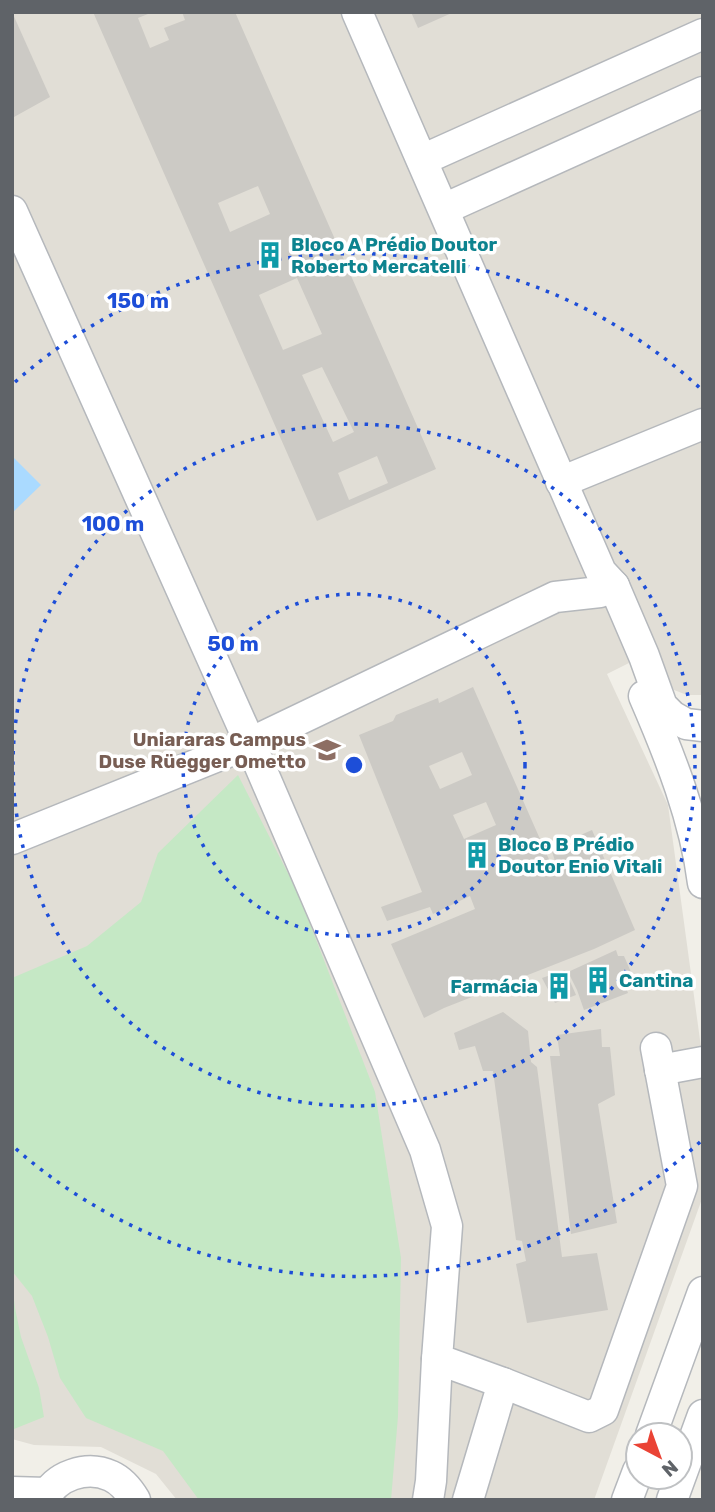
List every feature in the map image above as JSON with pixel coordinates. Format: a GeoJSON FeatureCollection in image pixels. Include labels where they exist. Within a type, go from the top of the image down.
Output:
{"type":"FeatureCollection","features":[{"type":"Feature","properties":{"kind":"street"},"geometry":{"type":"LineString","coordinates":[[357,12],[605,583],[682,793],[702,861]]}},
{"type":"Feature","properties":{"kind":"street"},"geometry":{"type":"LineString","coordinates":[[422,160],[703,34]]}},
{"type":"Feature","properties":{"kind":"street"},"geometry":{"type":"LineString","coordinates":[[444,209],[703,92]]}},
{"type":"Feature","properties":{"kind":"street"},"geometry":{"type":"LineString","coordinates":[[12,211],[250,743],[425,1150],[447,1226],[429,1490],[469,1496],[503,1383]]}},
{"type":"Feature","properties":{"kind":"street"},"geometry":{"type":"LineString","coordinates":[[561,482],[703,424]]}},
{"type":"Feature","properties":{"kind":"street"},"geometry":{"type":"LineString","coordinates":[[12,839],[250,743],[555,597],[605,583]]}},
{"type":"Feature","properties":{"kind":"street"},"geometry":{"type":"LineString","coordinates":[[605,583],[644,656],[662,706],[686,723],[703,726]]}},
{"type":"Feature","properties":{"kind":"street"},"geometry":{"type":"LineString","coordinates":[[437,1359],[589,1417],[603,1410],[682,1186],[658,1059],[703,1062]]}},
{"type":"Feature","properties":{"kind":"street"},"geometry":{"type":"LineString","coordinates":[[656,1421],[703,1292]]}},
{"type":"Feature","properties":{"kind":"street"},"geometry":{"type":"LineString","coordinates":[[672,1500],[703,1415]]}},
{"type":"Feature","properties":{"kind":"street"},"geometry":{"type":"LineString","coordinates":[[12,1493],[45,1497],[60,1480],[76,1473],[95,1472],[112,1477],[127,1487],[135,1500]]}},
{"type":"Feature","properties":{"kind":"shaded area","name":"Uniararas Campus Duse Rüegger Ometto"},"geometry":{"type":"Polygon","coordinates":[[[12,12],[703,12],[703,695],[687,695],[674,690],[653,651],[607,674],[668,805],[703,1062],[703,1196],[594,1500],[177,1500],[156,1474],[101,1447],[34,1445],[12,1439],[12,12]]]}},
{"type":"Feature","properties":{"kind":"green space"},"geometry":{"type":"Polygon","coordinates":[[[238,775],[298,893],[375,1092],[401,1258],[398,1416],[391,1500],[199,1500],[163,1451],[86,1418],[60,1378],[32,1296],[12,1271],[12,978],[87,946],[141,902],[158,853],[238,775]]]}},
{"type":"Feature","properties":{"kind":"green space"},"geometry":{"type":"Polygon","coordinates":[[[12,1283],[21,1337],[39,1388],[44,1417],[14,1429],[12,1429],[12,1283]]]}},
{"type":"Feature","properties":{"kind":"water"},"geometry":{"type":"Polygon","coordinates":[[[12,456],[41,485],[12,513],[12,456]]]}},
{"type":"Feature","properties":{"kind":"building"},"geometry":{"type":"Polygon","coordinates":[[[12,12],[50,97],[14,117],[12,113],[12,12]]]}},
{"type":"Feature","properties":{"kind":"building","name":"Bloco A Prédio Doutor Roberto Mercatelli"},"geometry":{"type":"Polygon","coordinates":[[[93,12],[153,12],[138,18],[150,48],[169,40],[164,28],[185,20],[182,12],[235,12],[436,469],[317,521],[93,12]],[[258,186],[218,203],[230,232],[270,214],[258,186]],[[297,278],[259,295],[283,350],[322,334],[297,278]],[[322,367],[302,375],[333,442],[354,432],[322,367]],[[377,456],[338,473],[349,500],[388,483],[377,456]]]}},
{"type":"Feature","properties":{"kind":"building"},"geometry":{"type":"Polygon","coordinates":[[[411,12],[454,12],[418,28],[411,12]]]}},
{"type":"Feature","properties":{"kind":"building","name":"Bloco B Prédio Doutor Enio Vitali"},"geometry":{"type":"Polygon","coordinates":[[[473,687],[551,864],[555,861],[551,848],[592,830],[635,930],[424,1018],[391,944],[475,909],[470,896],[433,914],[430,907],[387,921],[381,907],[422,892],[359,735],[393,721],[396,715],[438,698],[439,703],[473,687]],[[462,752],[429,766],[440,789],[472,775],[462,752]],[[486,802],[453,815],[464,839],[496,825],[486,802]]]}},
{"type":"Feature","properties":{"kind":"building","name":"Cantina"},"geometry":{"type":"Polygon","coordinates":[[[616,950],[618,956],[624,956],[634,979],[630,980],[624,971],[620,972],[628,993],[584,1010],[568,972],[616,950]]]}},
{"type":"Feature","properties":{"kind":"building","name":"Farmácia"},"geometry":{"type":"Polygon","coordinates":[[[565,970],[576,995],[555,1003],[542,978],[565,970]]]}},
{"type":"Feature","properties":{"kind":"building"},"geometry":{"type":"Polygon","coordinates":[[[503,1012],[528,1031],[531,1062],[537,1067],[562,1257],[597,1253],[608,1310],[527,1323],[516,1264],[526,1261],[522,1241],[516,1240],[493,1071],[483,1071],[475,1046],[459,1050],[454,1033],[503,1012]]]}},
{"type":"Feature","properties":{"kind":"building"},"geometry":{"type":"Polygon","coordinates":[[[601,1029],[602,1047],[610,1047],[615,1095],[598,1104],[617,1223],[571,1234],[550,1056],[560,1056],[557,1035],[601,1029]]]}},
{"type":"Feature","properties":{"kind":"place","name":"Bloco A Prédio Doutor Roberto Mercatelli"},"geometry":{"type":"Point","coordinates":[270,255]}},
{"type":"Feature","properties":{"kind":"place","name":"Uniararas Campus Duse Rüegger Ometto"},"geometry":{"type":"Point","coordinates":[327,750]}},
{"type":"Feature","properties":{"kind":"place","name":"Bloco B Prédio Doutor Enio Vitali"},"geometry":{"type":"Point","coordinates":[477,855]}},
{"type":"Feature","properties":{"kind":"place","name":"Cantina"},"geometry":{"type":"Point","coordinates":[598,980]}},
{"type":"Feature","properties":{"kind":"place","name":"Farmácia"},"geometry":{"type":"Point","coordinates":[559,986]}}]}
